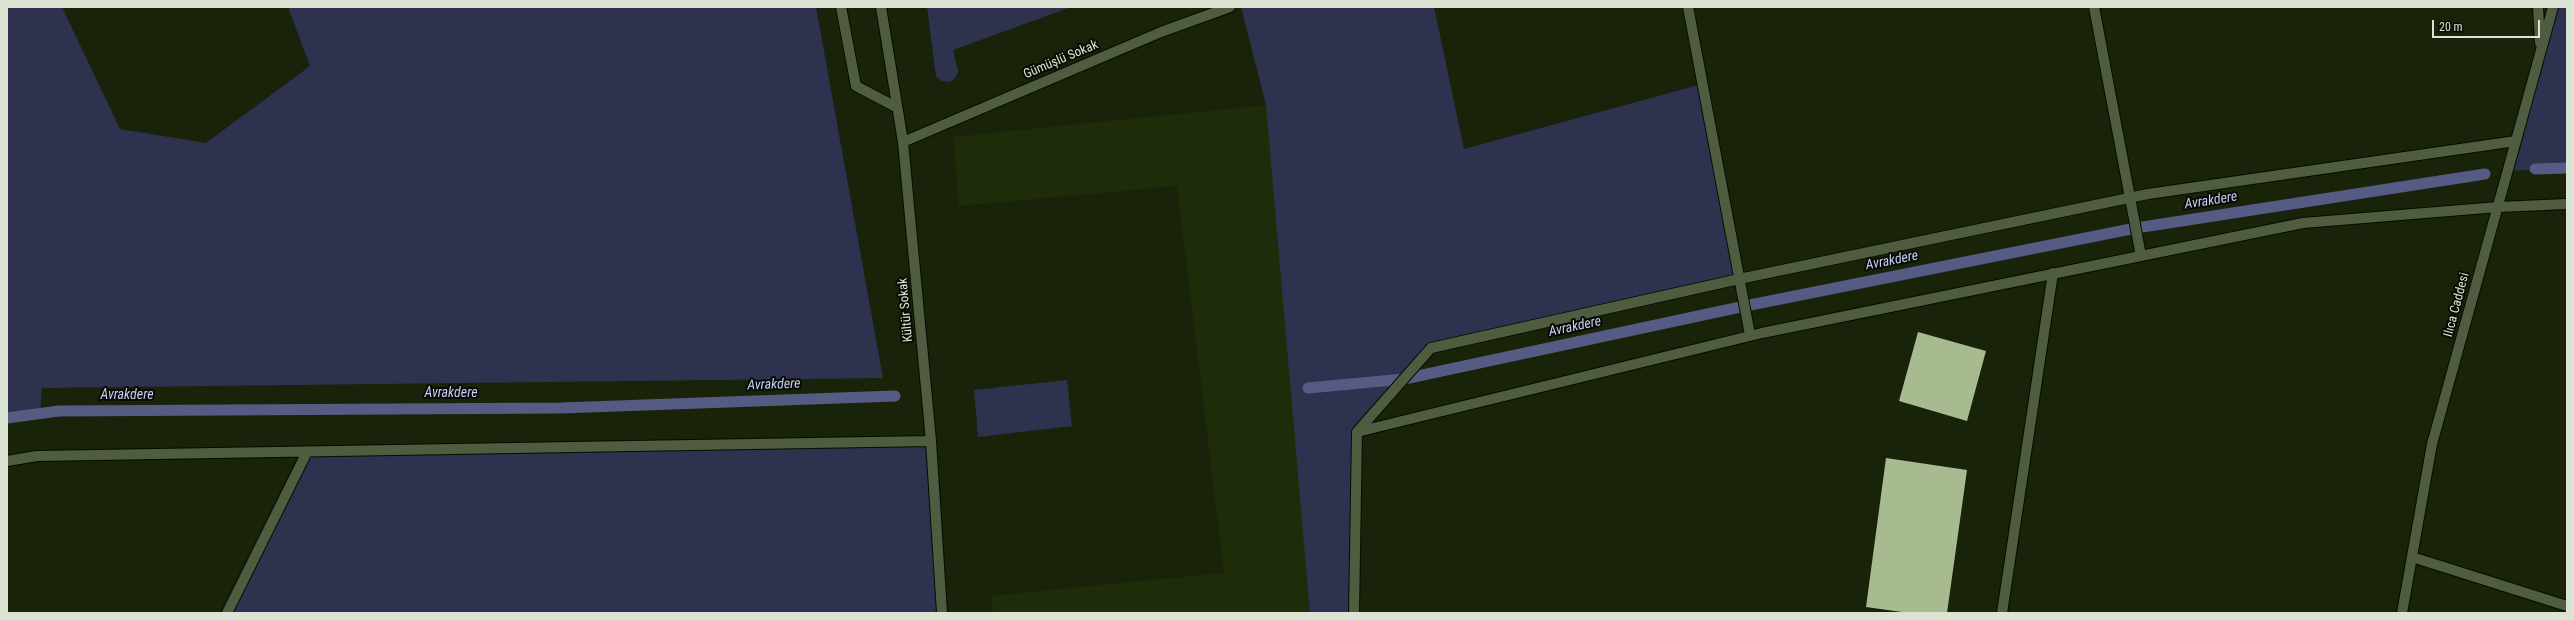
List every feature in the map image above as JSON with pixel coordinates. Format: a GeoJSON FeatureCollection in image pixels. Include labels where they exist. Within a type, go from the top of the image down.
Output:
{"type":"FeatureCollection","features":[{"type":"Feature","properties":{"kind":"street"},"geometry":{"type":"LineString","coordinates":[[841,7],[856,86],[896,107]]}},
{"type":"Feature","properties":{"kind":"street","name":"Kültür Sokak"},"geometry":{"type":"LineString","coordinates":[[881,7],[896,107],[903,142],[931,441],[942,613]]}},
{"type":"Feature","properties":{"kind":"street","name":"Gümüşlü Sokak"},"geometry":{"type":"LineString","coordinates":[[903,142],[1160,32],[1230,7]]}},
{"type":"Feature","properties":{"kind":"street"},"geometry":{"type":"LineString","coordinates":[[1688,7],[1750,335]]}},
{"type":"Feature","properties":{"kind":"street"},"geometry":{"type":"LineString","coordinates":[[2094,7],[2141,256]]}},
{"type":"Feature","properties":{"kind":"street"},"geometry":{"type":"LineString","coordinates":[[2538,7],[2541,51]]}},
{"type":"Feature","properties":{"kind":"street","name":"Ilıca Caddesi"},"geometry":{"type":"LineString","coordinates":[[2402,613],[2432,444],[2553,7]]}},
{"type":"Feature","properties":{"kind":"street"},"geometry":{"type":"LineString","coordinates":[[1354,613],[1357,432],[1431,348],[1739,279],[2130,198],[2516,141]]}},
{"type":"Feature","properties":{"kind":"street"},"geometry":{"type":"LineString","coordinates":[[1357,432],[1750,335],[2303,224],[2498,207],[2567,204]]}},
{"type":"Feature","properties":{"kind":"street"},"geometry":{"type":"LineString","coordinates":[[2002,613],[2053,274]]}},
{"type":"Feature","properties":{"kind":"street"},"geometry":{"type":"LineString","coordinates":[[7,461],[37,456],[931,441]]}},
{"type":"Feature","properties":{"kind":"street"},"geometry":{"type":"LineString","coordinates":[[227,613],[307,452]]}},
{"type":"Feature","properties":{"kind":"street"},"geometry":{"type":"LineString","coordinates":[[2412,557],[2567,606]]}},
{"type":"Feature","properties":{"kind":"shaded area"},"geometry":{"type":"Polygon","coordinates":[[[7,7],[62,7],[120,129],[206,143],[310,66],[288,7],[816,7],[883,378],[42,388],[40,413],[7,418],[7,7]]]}},
{"type":"Feature","properties":{"kind":"shaded area"},"geometry":{"type":"Polygon","coordinates":[[[927,7],[1071,7],[953,50],[958,71],[955,78],[950,82],[942,81],[936,76],[927,7]]]}},
{"type":"Feature","properties":{"kind":"shaded area"},"geometry":{"type":"Polygon","coordinates":[[[1241,7],[1434,7],[1464,149],[1702,84],[1739,279],[1431,348],[1357,432],[1354,613],[1310,613],[1266,105],[1241,7]]]}},
{"type":"Feature","properties":{"kind":"shaded area"},"geometry":{"type":"Polygon","coordinates":[[[2554,7],[2567,7],[2567,168],[2508,171],[2554,7]]]}},
{"type":"Feature","properties":{"kind":"shaded area"},"geometry":{"type":"Polygon","coordinates":[[[1266,105],[1341,613],[993,613],[991,596],[1224,573],[1177,186],[959,206],[953,137],[1266,105]]]}},
{"type":"Feature","properties":{"kind":"shaded area"},"geometry":{"type":"Polygon","coordinates":[[[1067,380],[1072,426],[978,437],[974,390],[1067,380]]]}},
{"type":"Feature","properties":{"kind":"shaded area"},"geometry":{"type":"Polygon","coordinates":[[[931,441],[942,613],[227,613],[307,452],[931,441]]]}},
{"type":"Feature","properties":{"kind":"building"},"geometry":{"type":"Polygon","coordinates":[[[1918,332],[1986,351],[1967,421],[1899,401],[1918,332]]]}},
{"type":"Feature","properties":{"kind":"building"},"geometry":{"type":"Polygon","coordinates":[[[1886,458],[1967,470],[1947,613],[1909,613],[1866,607],[1886,458]]]}},
{"type":"Feature","properties":{"kind":"waterway","name":"Avrakdere"},"geometry":{"type":"LineString","coordinates":[[2535,169],[2567,168]]}},
{"type":"Feature","properties":{"kind":"waterway","name":"Avrakdere"},"geometry":{"type":"LineString","coordinates":[[1308,388],[1404,379],[1745,306],[2136,228],[2485,174]]}},
{"type":"Feature","properties":{"kind":"waterway","name":"Avrakdere"},"geometry":{"type":"LineString","coordinates":[[7,418],[59,411],[561,408],[895,396]]}}]}
